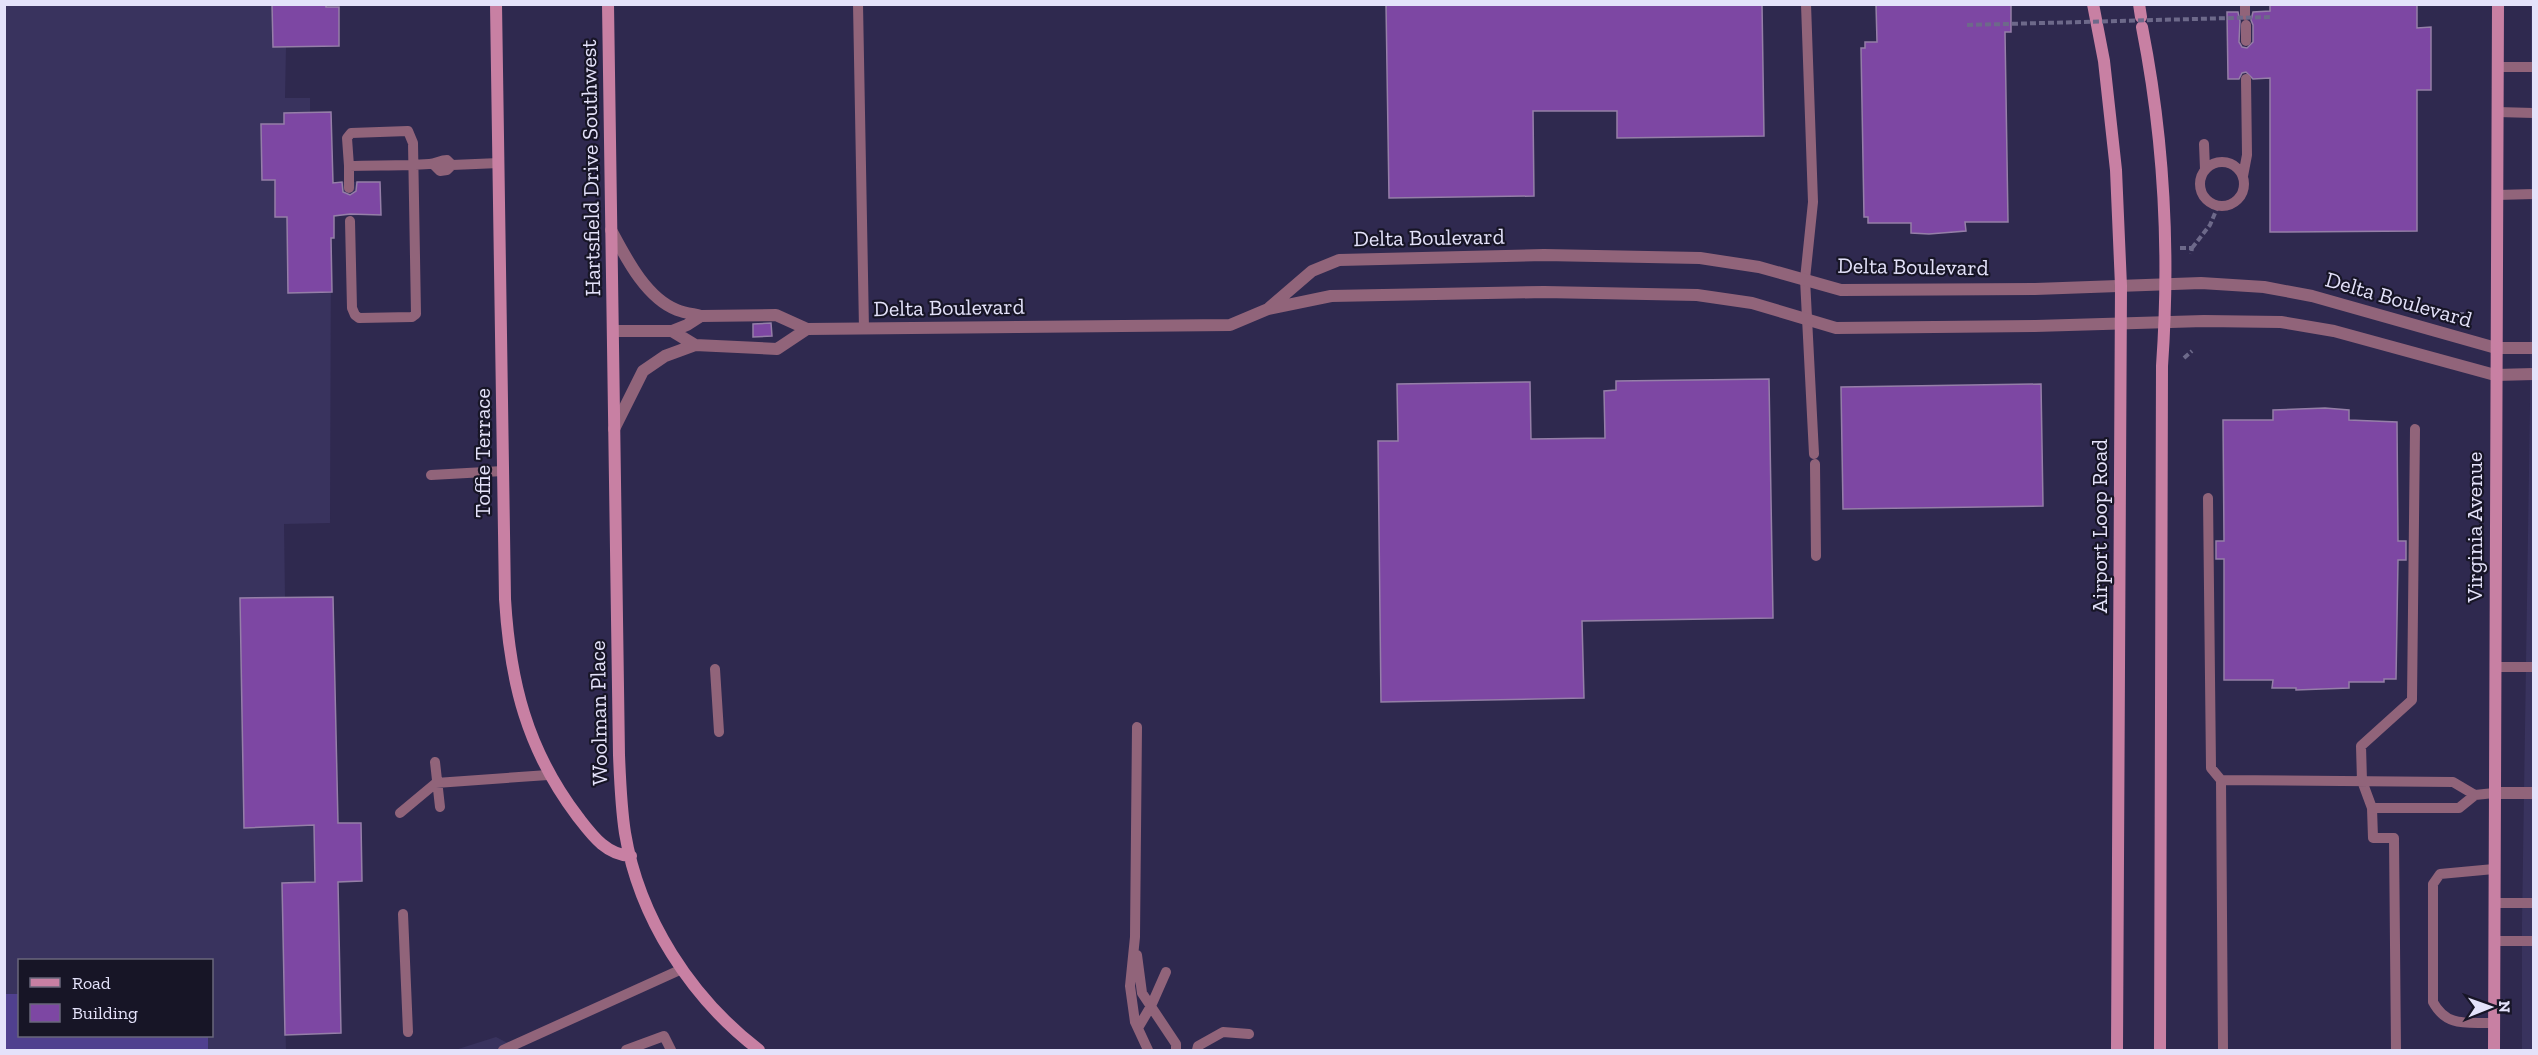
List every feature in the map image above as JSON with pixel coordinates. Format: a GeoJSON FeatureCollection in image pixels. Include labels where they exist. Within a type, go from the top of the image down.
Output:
{"type":"FeatureCollection","features":[{"type":"Feature","properties":{"kind":"main road","name":"Toffie Terrace"},"geometry":{"type":"LineString","coordinates":[[496,4],[505,599],[511,663],[524,720],[548,775],[600,844],[620,856],[630,856]]}},
{"type":"Feature","properties":{"kind":"main road","name":"Hartsfield Drive Southwest"},"geometry":{"type":"LineString","coordinates":[[608,4],[613,331]]}},
{"type":"Feature","properties":{"kind":"main road","name":"Airport Loop Road"},"geometry":{"type":"LineString","coordinates":[[2093,4],[2104,61],[2116,170],[2121,286],[2117,1050]]}},
{"type":"Feature","properties":{"kind":"main road","name":"Virginia Avenue"},"geometry":{"type":"LineString","coordinates":[[2494,1050],[2498,4]]}},
{"type":"Feature","properties":{"kind":"main road"},"geometry":{"type":"LineString","coordinates":[[2141,16],[2151,72],[2162,175],[2166,285],[2162,377],[2160,1050]]}},
{"type":"Feature","properties":{"kind":"main road","name":"Woolman Place"},"geometry":{"type":"LineString","coordinates":[[613,331],[619,755],[624,823],[630,856],[656,926],[682,969],[709,1006],[734,1031],[759,1050]]}},
{"type":"Feature","properties":{"kind":"street"},"geometry":{"type":"LineString","coordinates":[[611,230],[625,257],[648,289],[675,309],[701,316]]}},
{"type":"Feature","properties":{"kind":"street","name":"Delta Boulevard"},"geometry":{"type":"LineString","coordinates":[[1268,309],[1312,271],[1340,260],[1544,255],[1700,258],[1759,267],[1841,290],[2200,283],[2264,287],[2312,296],[2496,348],[2534,348]]}},
{"type":"Feature","properties":{"kind":"street","name":"Delta Boulevard"},"geometry":{"type":"LineString","coordinates":[[613,331],[672,331],[701,316],[776,315],[807,329],[1230,325],[1268,309],[1331,296],[1544,292],[1697,295],[1752,303],[1836,327],[2281,322],[2334,331],[2495,375],[2534,374]]}},
{"type":"Feature","properties":{"kind":"street"},"geometry":{"type":"LineString","coordinates":[[614,429],[643,371],[665,356],[695,345],[777,349],[807,329]]}},
{"type":"Feature","properties":{"kind":"street"},"geometry":{"type":"LineString","coordinates":[[672,331],[695,345]]}},
{"type":"Feature","properties":{"kind":"street"},"geometry":{"type":"LineString","coordinates":[[2494,793],[2534,793]]}},
{"type":"Feature","properties":{"kind":"lane"},"geometry":{"type":"LineString","coordinates":[[858,4],[864,329]]}},
{"type":"Feature","properties":{"kind":"lane"},"geometry":{"type":"LineString","coordinates":[[1806,4],[1813,202],[1805,279],[1809,319],[1816,556]]}},
{"type":"Feature","properties":{"kind":"lane"},"geometry":{"type":"LineString","coordinates":[[2246,15],[2246,41]]}},
{"type":"Feature","properties":{"kind":"lane"},"geometry":{"type":"LineString","coordinates":[[2498,67],[2534,67]]}},
{"type":"Feature","properties":{"kind":"lane"},"geometry":{"type":"LineString","coordinates":[[2243,176],[2247,155],[2246,78]]}},
{"type":"Feature","properties":{"kind":"lane"},"geometry":{"type":"LineString","coordinates":[[2498,112],[2534,113]]}},
{"type":"Feature","properties":{"kind":"lane"},"geometry":{"type":"LineString","coordinates":[[349,188],[347,138],[351,133],[408,131],[413,143],[414,165],[416,314],[412,318],[360,318],[355,315],[352,308],[350,221]]}},
{"type":"Feature","properties":{"kind":"lane"},"geometry":{"type":"LineString","coordinates":[[2204,144],[2205,169]]}},
{"type":"Feature","properties":{"kind":"lane"},"geometry":{"type":"LineString","coordinates":[[349,166],[433,164],[440,160],[447,160],[452,165],[499,164]]}},
{"type":"Feature","properties":{"kind":"lane"},"geometry":{"type":"LineString","coordinates":[[2218,161],[2233,164],[2243,176],[2245,183],[2240,198],[2226,206],[2218,206],[2205,198],[2201,191],[2201,176],[2205,169],[2218,161]]}},
{"type":"Feature","properties":{"kind":"lane"},"geometry":{"type":"LineString","coordinates":[[2497,195],[2534,194]]}},
{"type":"Feature","properties":{"kind":"lane"},"geometry":{"type":"LineString","coordinates":[[2396,1050],[2394,838],[2373,838],[2372,808],[2362,781],[2361,746],[2412,700],[2415,429]]}},
{"type":"Feature","properties":{"kind":"lane"},"geometry":{"type":"LineString","coordinates":[[431,475],[503,471]]}},
{"type":"Feature","properties":{"kind":"lane"},"geometry":{"type":"LineString","coordinates":[[2208,498],[2211,768],[2221,780],[2223,1050]]}},
{"type":"Feature","properties":{"kind":"lane"},"geometry":{"type":"LineString","coordinates":[[2495,667],[2534,667]]}},
{"type":"Feature","properties":{"kind":"lane"},"geometry":{"type":"LineString","coordinates":[[716,669],[719,732]]}},
{"type":"Feature","properties":{"kind":"lane"},"geometry":{"type":"LineString","coordinates":[[1137,727],[1135,937],[1130,986],[1138,1028],[1148,1050]]}},
{"type":"Feature","properties":{"kind":"lane"},"geometry":{"type":"LineString","coordinates":[[435,762],[440,807]]}},
{"type":"Feature","properties":{"kind":"lane"},"geometry":{"type":"LineString","coordinates":[[400,813],[436,783],[548,775]]}},
{"type":"Feature","properties":{"kind":"lane"},"geometry":{"type":"LineString","coordinates":[[2221,780],[2456,783],[2475,795]]}},
{"type":"Feature","properties":{"kind":"lane"},"geometry":{"type":"LineString","coordinates":[[2372,808],[2459,808],[2475,795],[2494,793]]}},
{"type":"Feature","properties":{"kind":"lane"},"geometry":{"type":"LineString","coordinates":[[2494,869],[2440,874],[2433,884],[2433,1002],[2440,1014],[2453,1022],[2494,1023]]}},
{"type":"Feature","properties":{"kind":"lane"},"geometry":{"type":"LineString","coordinates":[[2494,903],[2534,903]]}},
{"type":"Feature","properties":{"kind":"lane"},"geometry":{"type":"LineString","coordinates":[[403,914],[408,1032]]}},
{"type":"Feature","properties":{"kind":"lane"},"geometry":{"type":"LineString","coordinates":[[1135,937],[1142,993],[1176,1044],[1176,1050]]}},
{"type":"Feature","properties":{"kind":"lane"},"geometry":{"type":"LineString","coordinates":[[2494,941],[2534,941]]}},
{"type":"Feature","properties":{"kind":"lane"},"geometry":{"type":"LineString","coordinates":[[503,1050],[534,1038],[682,969]]}},
{"type":"Feature","properties":{"kind":"lane"},"geometry":{"type":"LineString","coordinates":[[1138,1028],[1166,972]]}},
{"type":"Feature","properties":{"kind":"lane"},"geometry":{"type":"LineString","coordinates":[[1197,1050],[1198,1046],[1223,1032],[1249,1034]]}},
{"type":"Feature","properties":{"kind":"lane"},"geometry":{"type":"LineString","coordinates":[[626,1050],[664,1036],[671,1050]]}},
{"type":"Feature","properties":{"kind":"path"},"geometry":{"type":"LineString","coordinates":[[1968,25],[2270,17]]}},
{"type":"Feature","properties":{"kind":"path"},"geometry":{"type":"LineString","coordinates":[[2191,254],[2192,248],[2210,225],[2218,206]]}},
{"type":"Feature","properties":{"kind":"path"},"geometry":{"type":"LineString","coordinates":[[2180,248],[2192,248]]}},
{"type":"Feature","properties":{"kind":"path"},"geometry":{"type":"LineString","coordinates":[[2184,358],[2192,351]]}},
{"type":"Feature","properties":{"kind":"shaded area"},"geometry":{"type":"Polygon","coordinates":[[[326,4],[326,7],[339,7],[339,46],[286,47],[285,98],[310,98],[310,113],[331,112],[333,182],[380,182],[381,215],[334,216],[334,238],[331,239],[330,523],[284,524],[285,598],[240,599],[244,828],[314,825],[315,882],[282,883],[286,1050],[5,1050],[5,5],[326,4]]]}},
{"type":"Feature","properties":{"kind":"shaded area"},"geometry":{"type":"Polygon","coordinates":[[[2533,4],[2534,1050],[2522,1050],[2530,406],[2531,5],[2533,4]]]}},
{"type":"Feature","properties":{"kind":"shaded area"},"geometry":{"type":"Polygon","coordinates":[[[4,994],[18,994],[18,1037],[208,1037],[208,1050],[5,1050],[4,994]]]}},
{"type":"Feature","properties":{"kind":"shaded area"},"geometry":{"type":"Polygon","coordinates":[[[496,1037],[521,1050],[455,1050],[496,1037]]]}},
{"type":"Feature","properties":{"kind":"building"},"geometry":{"type":"Polygon","coordinates":[[[272,4],[326,4],[326,7],[339,7],[339,46],[273,47],[272,4]]]}},
{"type":"Feature","properties":{"kind":"building"},"geometry":{"type":"Polygon","coordinates":[[[1386,4],[1762,4],[1764,136],[1617,138],[1617,111],[1533,111],[1534,196],[1389,198],[1386,4]]]}},
{"type":"Feature","properties":{"kind":"building"},"geometry":{"type":"Polygon","coordinates":[[[1876,4],[2011,4],[2011,32],[2005,32],[2008,222],[1965,222],[1966,231],[1929,234],[1911,233],[1911,223],[1868,223],[1868,217],[1864,217],[1861,48],[1865,48],[1865,42],[1877,42],[1876,4]]]}},
{"type":"Feature","properties":{"kind":"building"},"geometry":{"type":"Polygon","coordinates":[[[2270,4],[2417,4],[2417,28],[2431,27],[2431,90],[2417,90],[2417,231],[2270,232],[2270,78],[2253,79],[2246,72],[2242,73],[2239,79],[2228,79],[2227,12],[2238,12],[2239,42],[2242,47],[2247,48],[2253,42],[2251,20],[2253,12],[2270,11],[2270,4]]]}},
{"type":"Feature","properties":{"kind":"building"},"geometry":{"type":"Polygon","coordinates":[[[331,112],[333,183],[342,182],[343,192],[350,195],[356,191],[357,182],[380,182],[381,215],[334,216],[334,238],[331,238],[332,292],[288,293],[287,217],[275,217],[275,180],[262,180],[261,124],[284,124],[284,113],[331,112]]]}},
{"type":"Feature","properties":{"kind":"building"},"geometry":{"type":"Polygon","coordinates":[[[771,323],[772,336],[753,337],[753,324],[771,323]]]}},
{"type":"Feature","properties":{"kind":"building"},"geometry":{"type":"Polygon","coordinates":[[[1769,379],[1773,618],[1582,621],[1584,698],[1381,702],[1378,441],[1398,441],[1397,384],[1530,382],[1531,439],[1605,438],[1604,391],[1616,390],[1616,381],[1769,379]]]}},
{"type":"Feature","properties":{"kind":"building"},"geometry":{"type":"Polygon","coordinates":[[[2041,384],[2043,506],[1843,509],[1841,387],[2041,384]]]}},
{"type":"Feature","properties":{"kind":"building"},"geometry":{"type":"Polygon","coordinates":[[[2325,408],[2349,410],[2349,420],[2397,422],[2398,541],[2406,541],[2406,560],[2398,560],[2396,679],[2384,679],[2384,682],[2349,682],[2349,688],[2296,690],[2296,688],[2272,688],[2273,680],[2224,680],[2224,559],[2216,559],[2216,541],[2224,541],[2223,420],[2273,420],[2273,410],[2325,408]]]}},
{"type":"Feature","properties":{"kind":"building"},"geometry":{"type":"Polygon","coordinates":[[[333,597],[338,823],[361,823],[362,881],[338,882],[341,1033],[285,1035],[282,883],[315,882],[314,825],[244,828],[240,598],[333,597]]]}}]}
